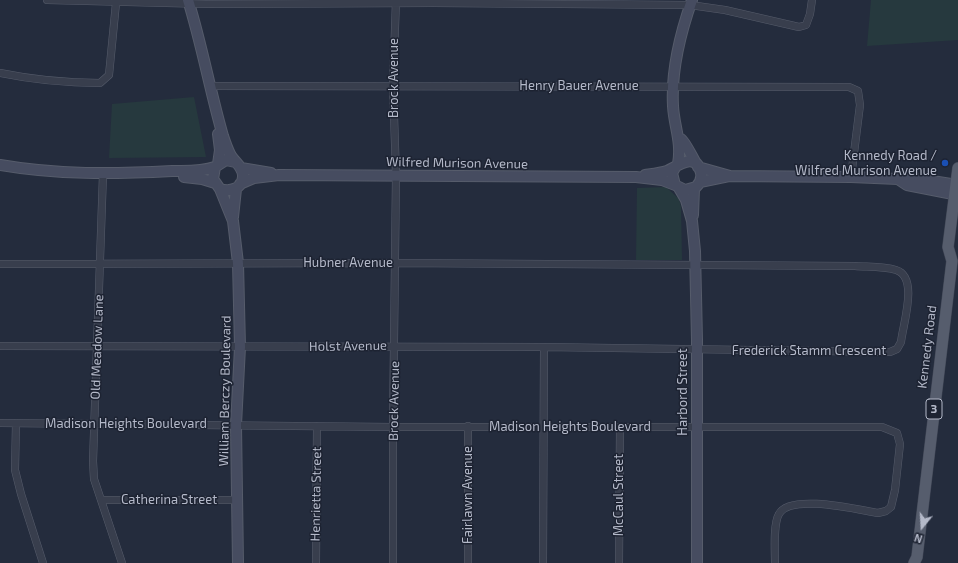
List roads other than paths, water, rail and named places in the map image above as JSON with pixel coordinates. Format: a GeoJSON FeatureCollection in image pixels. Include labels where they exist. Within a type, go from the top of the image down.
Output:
{"type":"FeatureCollection","features":[{"type":"Feature","properties":{"kind":"main road","name":"Kennedy Road"},"geometry":{"type":"LineString","coordinates":[[917,561],[955,256],[948,247],[957,190],[958,168]]}},
{"type":"Feature","properties":{"kind":"street"},"geometry":{"type":"LineString","coordinates":[[48,0],[116,3],[691,3],[799,27],[806,25],[810,14],[812,0]]}},
{"type":"Feature","properties":{"kind":"street"},"geometry":{"type":"LineString","coordinates":[[188,2],[211,86],[217,118],[220,150],[212,175],[218,186]]}},
{"type":"Feature","properties":{"kind":"street","name":"Brock Avenue"},"geometry":{"type":"LineString","coordinates":[[393,563],[396,175],[393,85],[396,2]]}},
{"type":"Feature","properties":{"kind":"street"},"geometry":{"type":"LineString","coordinates":[[0,73],[32,80],[68,83],[100,83],[109,75],[116,3]]}},
{"type":"Feature","properties":{"kind":"street"},"geometry":{"type":"LineString","coordinates":[[691,3],[678,49],[673,86],[673,107],[679,137],[677,165],[672,177],[677,186],[688,190],[730,176]]}},
{"type":"Feature","properties":{"kind":"street","name":"Henry Bauer Avenue"},"geometry":{"type":"LineString","coordinates":[[211,86],[393,85],[850,87],[858,90],[860,105],[850,177]]}},
{"type":"Feature","properties":{"kind":"street"},"geometry":{"type":"LineString","coordinates":[[150,174],[202,179],[231,190],[238,186],[243,176],[227,148],[217,118]]}},
{"type":"Feature","properties":{"kind":"street"},"geometry":{"type":"LineString","coordinates":[[679,137],[684,141],[687,150],[698,166],[701,174],[697,186]]}},
{"type":"Feature","properties":{"kind":"street"},"geometry":{"type":"LineString","coordinates":[[0,165],[49,172],[150,174],[203,170],[216,166],[226,160],[238,165]]}},
{"type":"Feature","properties":{"kind":"street"},"geometry":{"type":"LineString","coordinates":[[677,165],[690,161],[698,166],[730,176],[850,177],[898,180],[907,177],[957,190]]}},
{"type":"Feature","properties":{"kind":"street","name":"Wilfred Murison Avenue"},"geometry":{"type":"LineString","coordinates":[[238,165],[278,175]]}},
{"type":"Feature","properties":{"kind":"street","name":"Wilfred Murison Avenue"},"geometry":{"type":"LineString","coordinates":[[636,177],[666,171],[677,165]]}},
{"type":"Feature","properties":{"kind":"street","name":"Old Meadow Lane"},"geometry":{"type":"LineString","coordinates":[[103,174],[94,424],[94,479],[122,563]]}},
{"type":"Feature","properties":{"kind":"street","name":"Wilfred Murison Avenue"},"geometry":{"type":"LineString","coordinates":[[238,186],[254,178],[278,175],[636,177],[662,180],[677,186]]}},
{"type":"Feature","properties":{"kind":"street","name":"William Berczy Boulevard"},"geometry":{"type":"LineString","coordinates":[[218,186],[233,220]]}},
{"type":"Feature","properties":{"kind":"street","name":"William Berczy Boulevard"},"geometry":{"type":"LineString","coordinates":[[238,186],[233,220],[238,263],[240,348],[236,425],[238,563]]}},
{"type":"Feature","properties":{"kind":"street","name":"Harbord Street"},"geometry":{"type":"LineString","coordinates":[[677,186],[686,200],[692,221],[695,265],[697,350],[697,563]]}},
{"type":"Feature","properties":{"kind":"street","name":"Harbord Street"},"geometry":{"type":"LineString","coordinates":[[692,221],[697,186]]}},
{"type":"Feature","properties":{"kind":"street","name":"Hubner Avenue"},"geometry":{"type":"LineString","coordinates":[[0,264],[395,263],[695,265]]}},
{"type":"Feature","properties":{"kind":"street","name":"Frederick Stamm Crescent"},"geometry":{"type":"LineString","coordinates":[[695,265],[882,267],[896,270],[905,275],[908,282],[909,292],[902,342],[894,351],[697,350]]}},
{"type":"Feature","properties":{"kind":"street","name":"Holst Avenue"},"geometry":{"type":"LineString","coordinates":[[0,346],[240,348],[394,346],[697,350]]}},
{"type":"Feature","properties":{"kind":"street"},"geometry":{"type":"LineString","coordinates":[[543,563],[544,347]]}},
{"type":"Feature","properties":{"kind":"street","name":"Madison Heights Boulevard"},"geometry":{"type":"LineString","coordinates":[[0,423],[393,427],[882,427],[897,433],[900,444],[895,490],[891,507],[886,511],[878,513],[815,503],[791,506],[783,509],[777,519],[774,563]]}},
{"type":"Feature","properties":{"kind":"street"},"geometry":{"type":"LineString","coordinates":[[16,423],[15,470],[43,563]]}},
{"type":"Feature","properties":{"kind":"street","name":"Henrietta Street"},"geometry":{"type":"LineString","coordinates":[[316,563],[317,426]]}},
{"type":"Feature","properties":{"kind":"street","name":"Fairlawn Avenue"},"geometry":{"type":"LineString","coordinates":[[468,426],[468,563]]}},
{"type":"Feature","properties":{"kind":"street","name":"McCaul Street"},"geometry":{"type":"LineString","coordinates":[[619,563],[620,427]]}},
{"type":"Feature","properties":{"kind":"street","name":"Catherina Street"},"geometry":{"type":"LineString","coordinates":[[101,500],[238,500]]}},
{"type":"Feature","properties":{"kind":"place","name":"Kennedy Road / Wilfred Murison Avenue"},"geometry":{"type":"Point","coordinates":[945,163]}}]}
